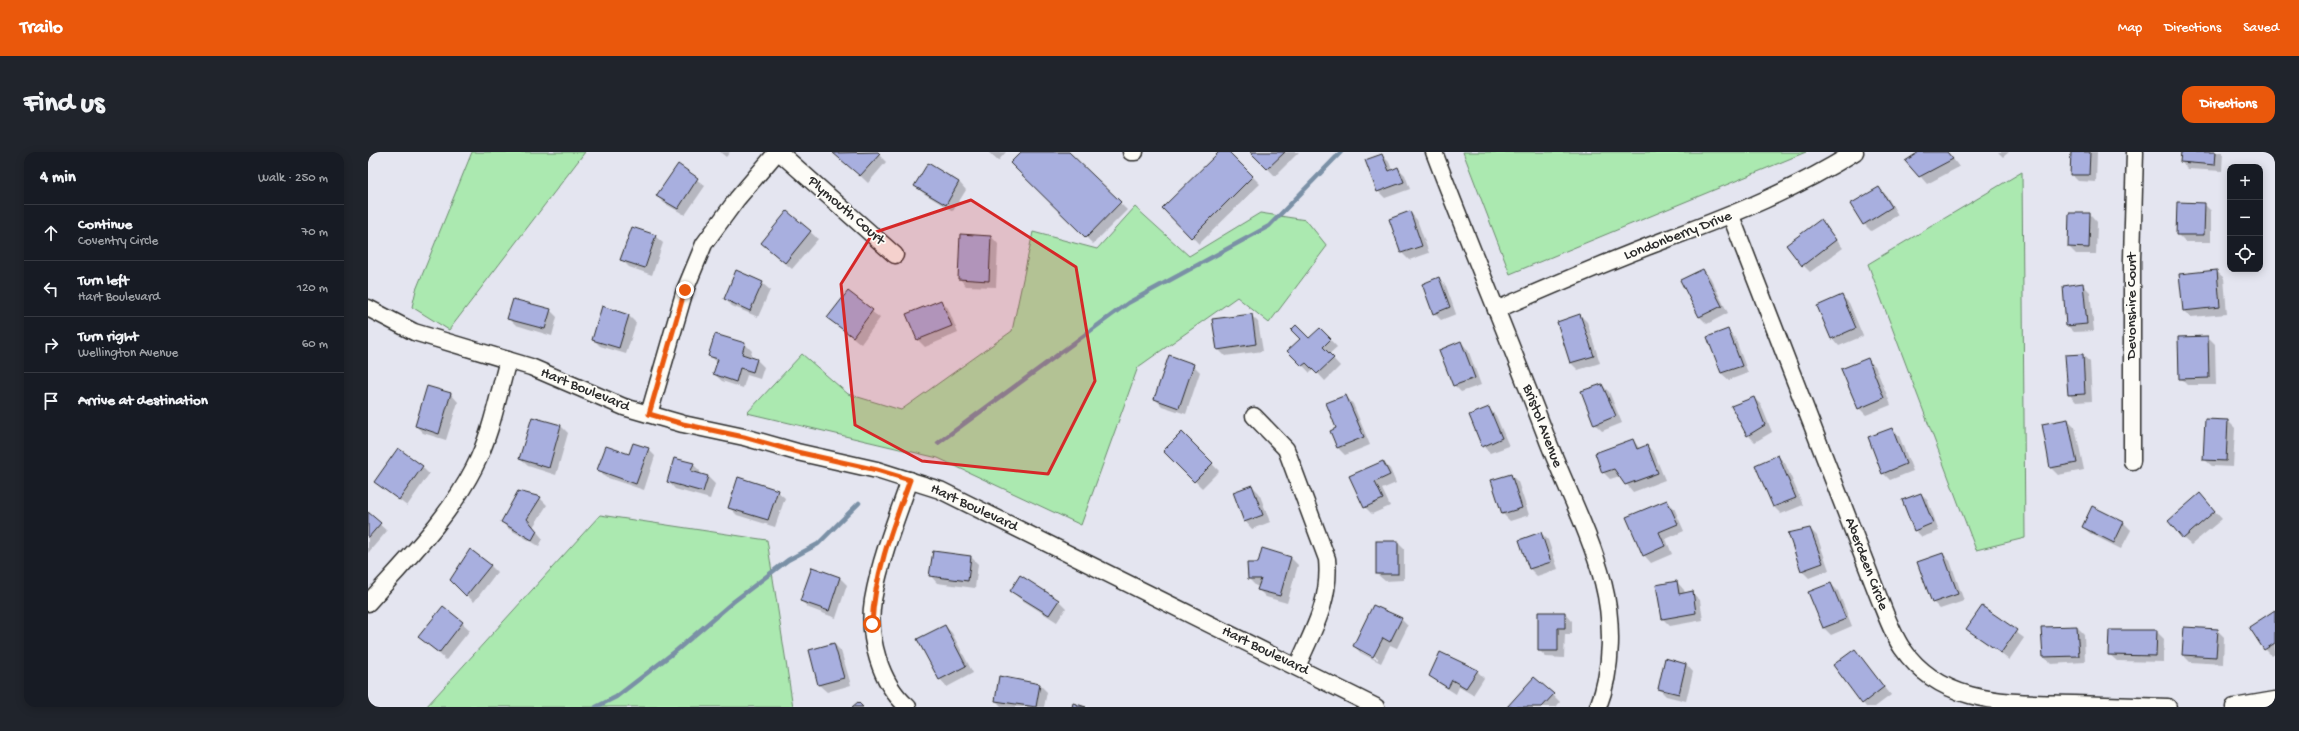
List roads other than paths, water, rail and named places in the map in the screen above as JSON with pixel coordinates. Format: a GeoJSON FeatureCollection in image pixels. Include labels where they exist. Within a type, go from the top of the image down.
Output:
{"type":"FeatureCollection","features":[{"type":"Feature","properties":{"kind":"street","name":"Plymouth Court"},"geometry":{"type":"LineString","coordinates":[[778,152],[895,255]]}},
{"type":"Feature","properties":{"kind":"street"},"geometry":{"type":"LineString","coordinates":[[649,414],[685,290],[704,244],[737,199],[778,152]]}},
{"type":"Feature","properties":{"kind":"street","name":"Bristol Avenue"},"geometry":{"type":"LineString","coordinates":[[1434,152],[1603,582],[1610,639],[1603,694],[1598,707]]}},
{"type":"Feature","properties":{"kind":"street","name":"Londonberry Drive"},"geometry":{"type":"LineString","coordinates":[[1496,310],[1621,257],[1730,216],[1802,183],[1855,152]]}},
{"type":"Feature","properties":{"kind":"street","name":"Devonshire Court"},"geometry":{"type":"LineString","coordinates":[[2132,461],[2132,259],[2135,152]]}},
{"type":"Feature","properties":{"kind":"street","name":"Aberdeen Circle"},"geometry":{"type":"LineString","coordinates":[[1730,216],[1879,598],[1902,648],[1920,668],[1940,684],[1963,694],[1989,701],[2168,707]]}},
{"type":"Feature","properties":{"kind":"street","name":"Hart Boulevard"},"geometry":{"type":"LineString","coordinates":[[368,308],[414,332],[508,360],[548,374],[624,407],[683,424],[744,437],[797,452],[877,470],[955,496],[1376,707]]}},
{"type":"Feature","properties":{"kind":"street"},"geometry":{"type":"LineString","coordinates":[[368,602],[436,524],[463,486],[474,467],[488,431],[508,360]]}},
{"type":"Feature","properties":{"kind":"street"},"geometry":{"type":"LineString","coordinates":[[1254,416],[1286,449],[1327,559],[1329,578],[1326,599],[1320,617],[1297,667]]}},
{"type":"Feature","properties":{"kind":"street"},"geometry":{"type":"LineString","coordinates":[[908,707],[895,692],[881,668],[872,624],[873,601],[896,521],[910,480]]}},
{"type":"Feature","properties":{"kind":"street"},"geometry":{"type":"LineString","coordinates":[[2234,707],[2275,700]]}},
{"type":"Feature","properties":{"kind":"waterway"},"geometry":{"type":"LineString","coordinates":[[938,443],[1128,303],[1269,226],[1341,152]]}},
{"type":"Feature","properties":{"kind":"waterway"},"geometry":{"type":"LineString","coordinates":[[596,707],[616,697],[677,650],[733,602],[788,560],[818,544],[859,503]]}}]}
